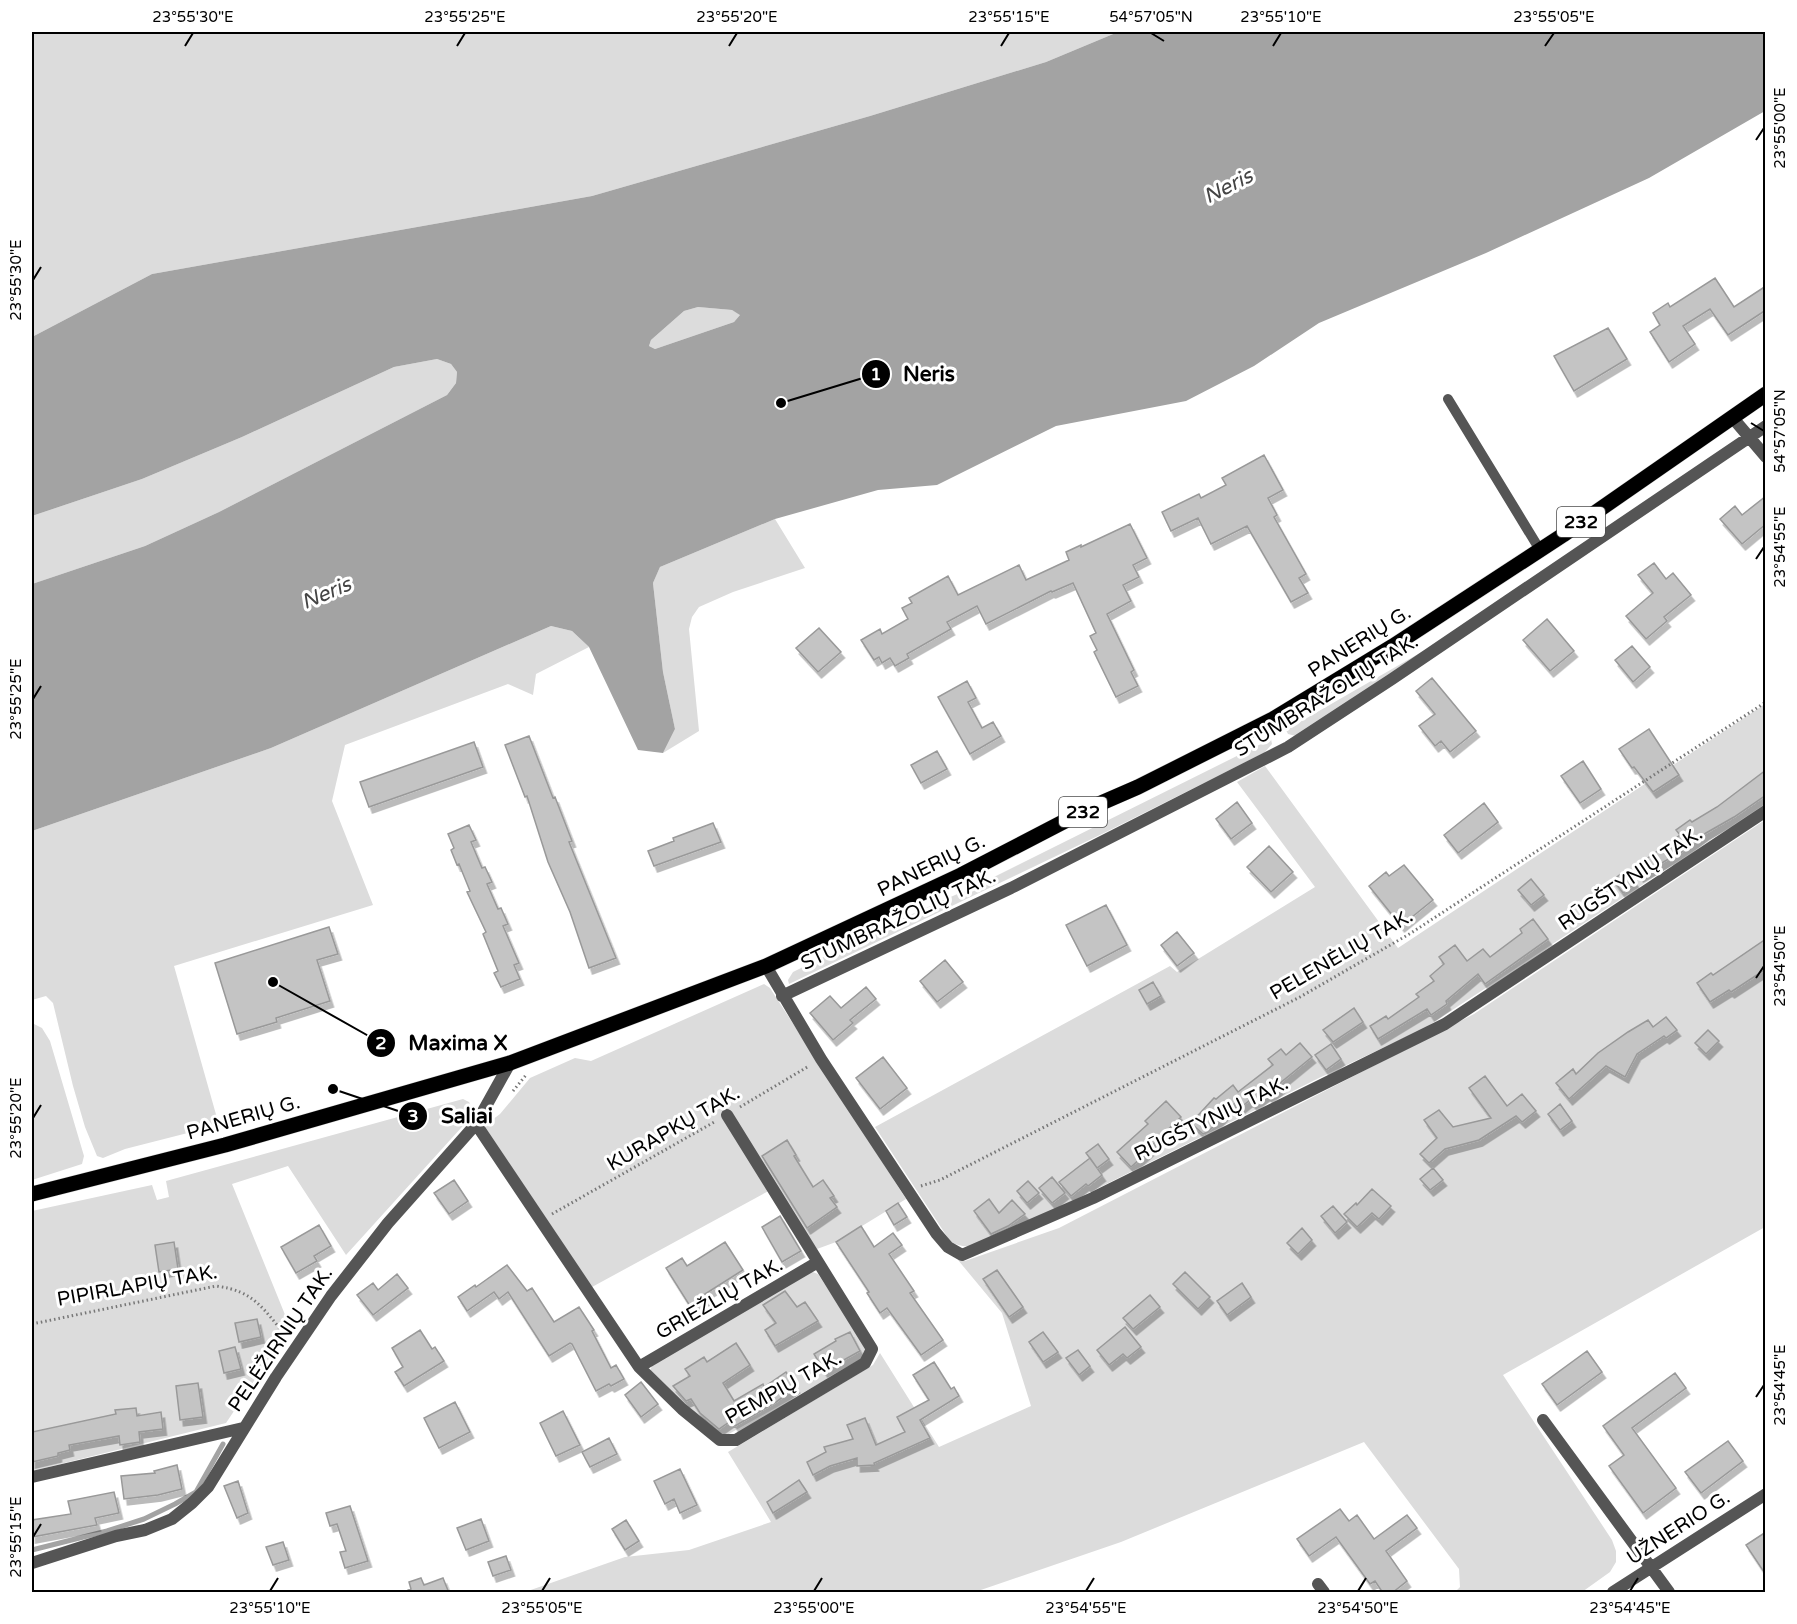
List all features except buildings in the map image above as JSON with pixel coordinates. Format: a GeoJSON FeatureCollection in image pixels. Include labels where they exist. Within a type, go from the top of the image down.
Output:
{"type":"FeatureCollection","features":[{"type":"Feature","properties":{"kind":"main road","name":"PANERIŲ G."},"geometry":{"type":"LineString","coordinates":[[32,1194],[225,1145],[510,1063],[766,966],[962,874],[1092,807],[1138,787],[1273,719],[1393,646],[1540,550],[1766,394]]}},
{"type":"Feature","properties":{"kind":"street"},"geometry":{"type":"LineString","coordinates":[[1732,417],[1766,457]]}},
{"type":"Feature","properties":{"kind":"street","name":"STUMBRAŽOLIŲ TAK."},"geometry":{"type":"LineString","coordinates":[[782,996],[1011,888],[1288,747],[1766,426]]}},
{"type":"Feature","properties":{"kind":"street","name":"RŪGŠTYNIŲ TAK."},"geometry":{"type":"LineString","coordinates":[[766,966],[821,1059],[936,1233],[948,1247],[962,1255],[1084,1202],[1445,1024],[1766,812]]}},
{"type":"Feature","properties":{"kind":"street","name":"PELĖŽIRNIŲ TAK."},"geometry":{"type":"LineString","coordinates":[[32,1563],[116,1536],[145,1530],[172,1519],[208,1487],[243,1428],[331,1296],[388,1223],[476,1124],[510,1063]]}},
{"type":"Feature","properties":{"kind":"street","name":"PEMPIŲ TAK."},"geometry":{"type":"LineString","coordinates":[[476,1124],[639,1367],[682,1409],[720,1440],[736,1440],[865,1363],[872,1349],[727,1114]]}},
{"type":"Feature","properties":{"kind":"street","name":"GRIEŽLIŲ TAK."},"geometry":{"type":"LineString","coordinates":[[639,1367],[818,1262]]}},
{"type":"Feature","properties":{"kind":"street"},"geometry":{"type":"LineString","coordinates":[[1543,1420],[1669,1593]]}},
{"type":"Feature","properties":{"kind":"street"},"geometry":{"type":"LineString","coordinates":[[32,1477],[243,1428]]}},
{"type":"Feature","properties":{"kind":"street","name":"UŽNERIO G."},"geometry":{"type":"LineString","coordinates":[[1613,1593],[1766,1494]]}},
{"type":"Feature","properties":{"kind":"lane"},"geometry":{"type":"LineString","coordinates":[[1448,399],[1540,550]]}},
{"type":"Feature","properties":{"kind":"path","name":"PELENĖLIŲ TAK."},"geometry":{"type":"LineString","coordinates":[[908,1191],[940,1180],[1300,997],[1411,933],[1766,702]]}},
{"type":"Feature","properties":{"kind":"path","name":"KURAPKŲ TAK."},"geometry":{"type":"LineString","coordinates":[[540,1222],[821,1059]]}},
{"type":"Feature","properties":{"kind":"path"},"geometry":{"type":"LineString","coordinates":[[507,1097],[526,1074]]}},
{"type":"Feature","properties":{"kind":"path","name":"PIPIRLAPIŲ TAK."},"geometry":{"type":"LineString","coordinates":[[32,1324],[216,1286],[234,1288],[253,1298],[296,1348]]}},
{"type":"Feature","properties":{"kind":"shaded area"},"geometry":{"type":"Polygon","coordinates":[[[32,32],[1118,32],[1046,62],[870,116],[592,196],[152,274],[32,337],[32,32]]]}},
{"type":"Feature","properties":{"kind":"shaded area"},"geometry":{"type":"Polygon","coordinates":[[[698,307],[732,310],[741,314],[734,322],[655,349],[649,346],[651,340],[684,311],[698,307]]]}},
{"type":"Feature","properties":{"kind":"shaded area"},"geometry":{"type":"Polygon","coordinates":[[[437,359],[451,364],[457,372],[456,383],[447,395],[219,512],[145,546],[32,584],[32,516],[142,479],[242,437],[394,367],[437,359]]]}},
{"type":"Feature","properties":{"kind":"shaded area"},"geometry":{"type":"Polygon","coordinates":[[[775,519],[805,568],[733,592],[699,607],[692,617],[689,629],[699,731],[663,753],[675,729],[663,672],[653,583],[660,567],[775,519]]]}},
{"type":"Feature","properties":{"kind":"shaded area"},"geometry":{"type":"Polygon","coordinates":[[[551,626],[572,631],[589,647],[536,674],[533,695],[508,684],[345,745],[332,801],[373,905],[174,966],[219,1125],[125,1149],[103,1158],[97,1156],[85,1127],[73,1086],[53,1003],[46,996],[32,1000],[32,831],[271,748],[551,626]]]}},
{"type":"Feature","properties":{"kind":"shaded area"},"geometry":{"type":"Polygon","coordinates":[[[1425,650],[1296,736],[1288,734],[1286,730],[1425,650]]]}},
{"type":"Feature","properties":{"kind":"shaded area"},"geometry":{"type":"Polygon","coordinates":[[[1765,704],[1765,804],[1425,1028],[1319,1078],[1008,1233],[971,1246],[957,1245],[950,1241],[875,1127],[1170,966],[1177,972],[1315,887],[1237,782],[1265,766],[1398,948],[1765,704]]]}},
{"type":"Feature","properties":{"kind":"shaded area"},"geometry":{"type":"Polygon","coordinates":[[[1271,739],[1272,744],[1264,753],[1102,834],[789,984],[788,980],[793,972],[890,924],[982,883],[1271,739]]]}},
{"type":"Feature","properties":{"kind":"shaded area"},"geometry":{"type":"Polygon","coordinates":[[[1765,820],[1765,1227],[1503,1375],[1612,1540],[1616,1551],[1616,1562],[1610,1572],[1582,1592],[1455,1592],[1460,1587],[1459,1569],[1364,1442],[1121,1542],[975,1592],[525,1592],[625,1557],[689,1550],[771,1522],[728,1452],[873,1365],[880,1353],[939,1447],[1031,1406],[1002,1313],[958,1260],[965,1261],[1059,1228],[1474,1014],[1765,820]]]}},
{"type":"Feature","properties":{"kind":"shaded area"},"geometry":{"type":"Polygon","coordinates":[[[764,984],[770,988],[906,1199],[836,1242],[817,1249],[776,1187],[592,1287],[484,1126],[500,1114],[530,1078],[575,1058],[591,1061],[764,984]]]}},
{"type":"Feature","properties":{"kind":"shaded area"},"geometry":{"type":"Polygon","coordinates":[[[32,1023],[42,1028],[50,1041],[84,1156],[82,1164],[32,1180],[32,1023]]]}},
{"type":"Feature","properties":{"kind":"shaded area"},"geometry":{"type":"Polygon","coordinates":[[[463,1099],[469,1102],[473,1110],[470,1118],[346,1255],[288,1166],[232,1184],[290,1327],[226,1423],[32,1471],[32,1211],[152,1185],[157,1200],[169,1197],[166,1181],[463,1099]]]}},
{"type":"Feature","properties":{"kind":"shaded area"},"geometry":{"type":"Polygon","coordinates":[[[810,1271],[818,1274],[868,1349],[863,1359],[727,1435],[714,1433],[650,1371],[653,1363],[810,1271]]]}},
{"type":"Feature","properties":{"kind":"water"},"geometry":{"type":"Polygon","coordinates":[[[1118,32],[1765,32],[1765,111],[1649,178],[1486,253],[1319,323],[1254,366],[1186,401],[1056,426],[937,485],[878,490],[775,519],[660,567],[653,583],[663,672],[675,729],[663,753],[638,750],[589,647],[572,631],[551,626],[271,748],[32,831],[32,584],[145,546],[219,512],[447,395],[456,383],[457,372],[451,364],[437,359],[394,367],[242,437],[142,479],[32,516],[32,337],[152,274],[592,196],[870,116],[1046,62],[1118,32]],[[698,307],[684,311],[651,340],[649,346],[655,349],[734,322],[740,315],[732,310],[698,307]]]}},
{"type":"Feature","properties":{"kind":"waterway"},"geometry":{"type":"LineString","coordinates":[[32,1550],[107,1531],[144,1519],[175,1504],[196,1492],[223,1444]]}},
{"type":"Feature","properties":{"kind":"place","name":"Neris"},"geometry":{"type":"Point","coordinates":[781,403]}},
{"type":"Feature","properties":{"kind":"place","name":"Maxima X"},"geometry":{"type":"Point","coordinates":[273,982]}},
{"type":"Feature","properties":{"kind":"place","name":"Saliai"},"geometry":{"type":"Point","coordinates":[333,1089]}}]}
